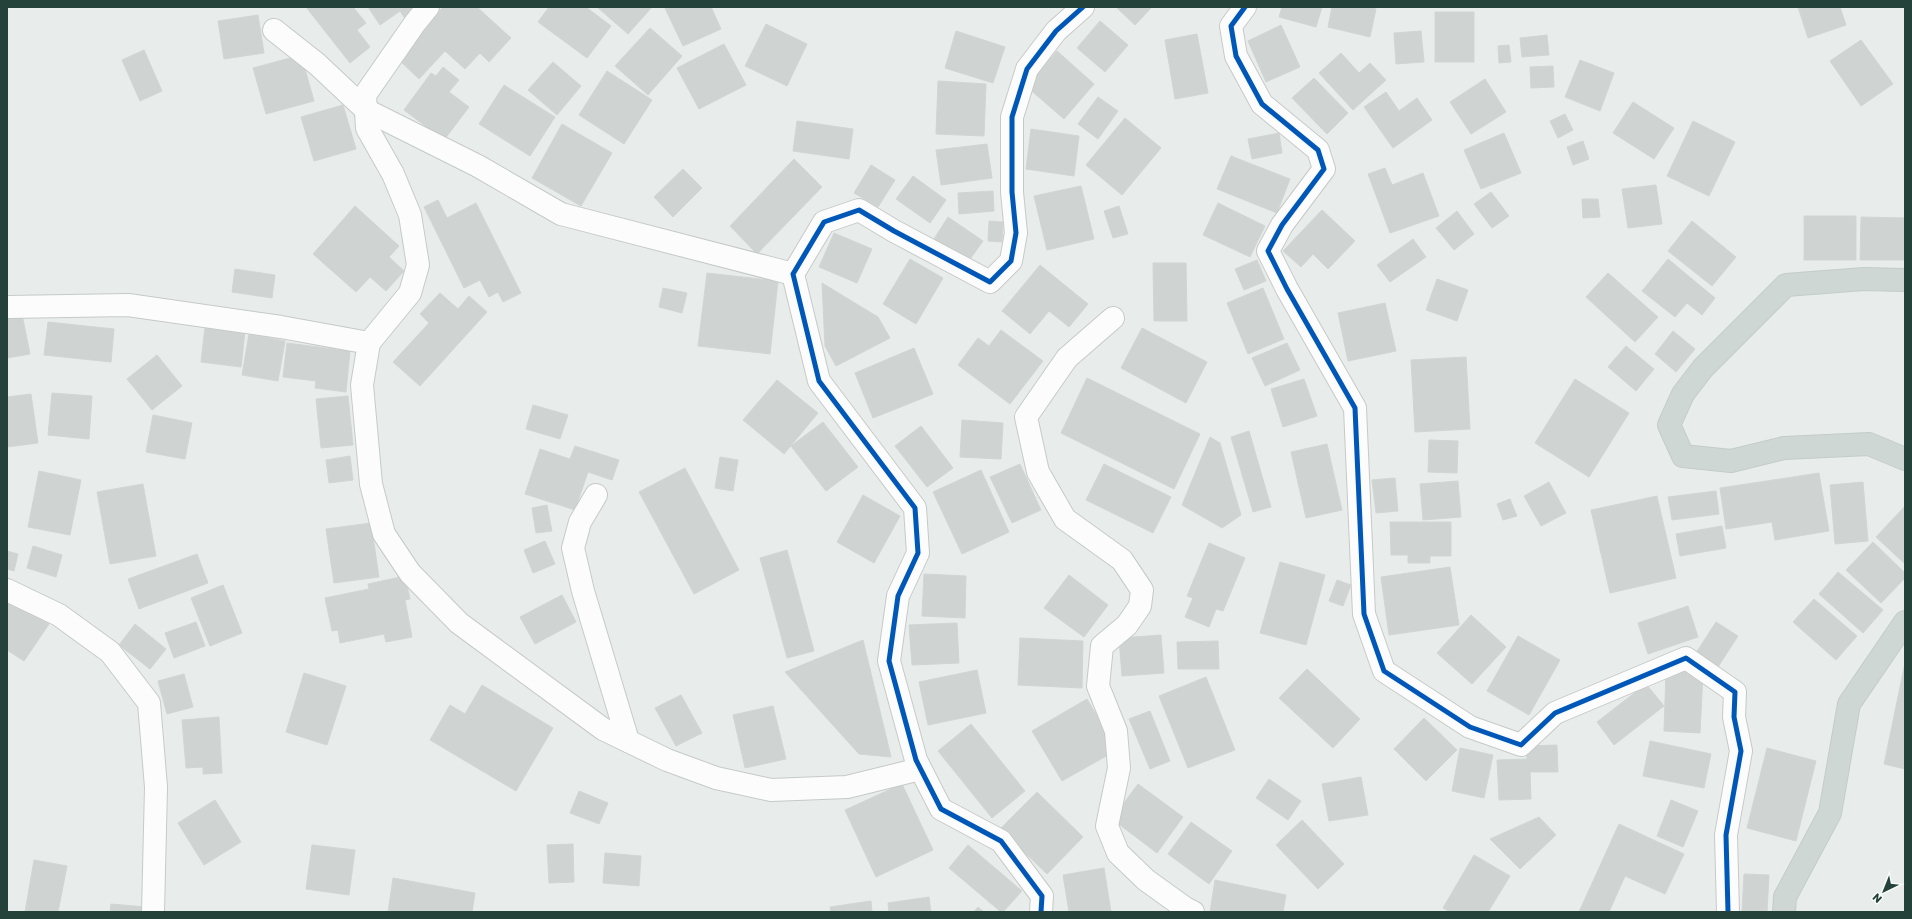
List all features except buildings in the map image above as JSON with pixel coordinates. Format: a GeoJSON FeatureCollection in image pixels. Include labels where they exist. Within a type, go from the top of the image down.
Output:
{"type":"FeatureCollection","features":[{"type":"Feature","properties":{"kind":"main road"},"geometry":{"type":"LineString","coordinates":[[1905,280],[1864,279],[1786,285],[1703,368],[1682,394],[1669,425],[1683,456],[1731,461],[1784,448],[1869,444],[1905,459]]}},
{"type":"Feature","properties":{"kind":"main road"},"geometry":{"type":"LineString","coordinates":[[1784,912],[1785,897],[1830,813],[1849,704],[1905,622]]}},
{"type":"Feature","properties":{"kind":"street"},"geometry":{"type":"LineString","coordinates":[[428,7],[415,23],[365,95],[367,128],[393,174],[410,215],[418,265],[410,293],[369,343],[362,385],[371,484],[384,534],[410,573],[459,623],[603,729],[667,760],[716,778],[771,790],[847,787],[920,769]]}},
{"type":"Feature","properties":{"kind":"street"},"geometry":{"type":"LineString","coordinates":[[1042,910],[1042,896],[1001,841],[942,809],[916,760],[890,661],[898,596],[918,552],[915,508],[819,381],[793,274],[824,222],[859,210],[894,231],[990,282],[1011,261],[1016,233],[1012,192],[1012,117],[1027,68],[1056,31],[1084,7]]}},
{"type":"Feature","properties":{"kind":"street"},"geometry":{"type":"LineString","coordinates":[[1245,7],[1231,26],[1236,56],[1262,104],[1318,150],[1324,169],[1282,225],[1268,251],[1287,289],[1355,408],[1364,614],[1384,671],[1470,727],[1521,745],[1555,713],[1686,658],[1735,692],[1734,717],[1741,751],[1726,835],[1728,912]]}},
{"type":"Feature","properties":{"kind":"street"},"geometry":{"type":"LineString","coordinates":[[274,30],[317,64],[366,110],[478,166],[561,214],[793,274]]}},
{"type":"Feature","properties":{"kind":"street"},"geometry":{"type":"LineString","coordinates":[[7,307],[128,305],[281,327],[369,343]]}},
{"type":"Feature","properties":{"kind":"street"},"geometry":{"type":"LineString","coordinates":[[1114,318],[1067,358],[1026,417],[1038,472],[1065,519],[1122,560],[1142,590],[1140,606],[1127,625],[1102,646],[1098,686],[1116,731],[1119,768],[1107,826],[1118,853],[1146,880],[1193,912]]}},
{"type":"Feature","properties":{"kind":"street"},"geometry":{"type":"LineString","coordinates":[[596,495],[580,522],[573,548],[583,591],[628,741]]}},
{"type":"Feature","properties":{"kind":"street"},"geometry":{"type":"LineString","coordinates":[[7,590],[59,615],[110,652],[149,702],[156,787],[153,912]]}},
{"type":"Feature","properties":{"kind":"cycle path"},"geometry":{"type":"LineString","coordinates":[[1041,912],[1042,896],[1001,841],[941,809],[916,760],[889,661],[898,596],[918,553],[915,508],[819,381],[793,274],[824,222],[859,210],[894,231],[990,282],[1011,261],[1016,233],[1012,192],[1012,117],[1027,69],[1056,31],[1083,7]]}},
{"type":"Feature","properties":{"kind":"cycle path"},"geometry":{"type":"LineString","coordinates":[[1245,7],[1231,26],[1236,56],[1262,104],[1318,150],[1324,169],[1282,225],[1268,251],[1287,289],[1355,408],[1364,614],[1384,671],[1470,727],[1521,745],[1555,713],[1686,658],[1735,692],[1734,717],[1741,751],[1726,835],[1728,912]]}}]}
